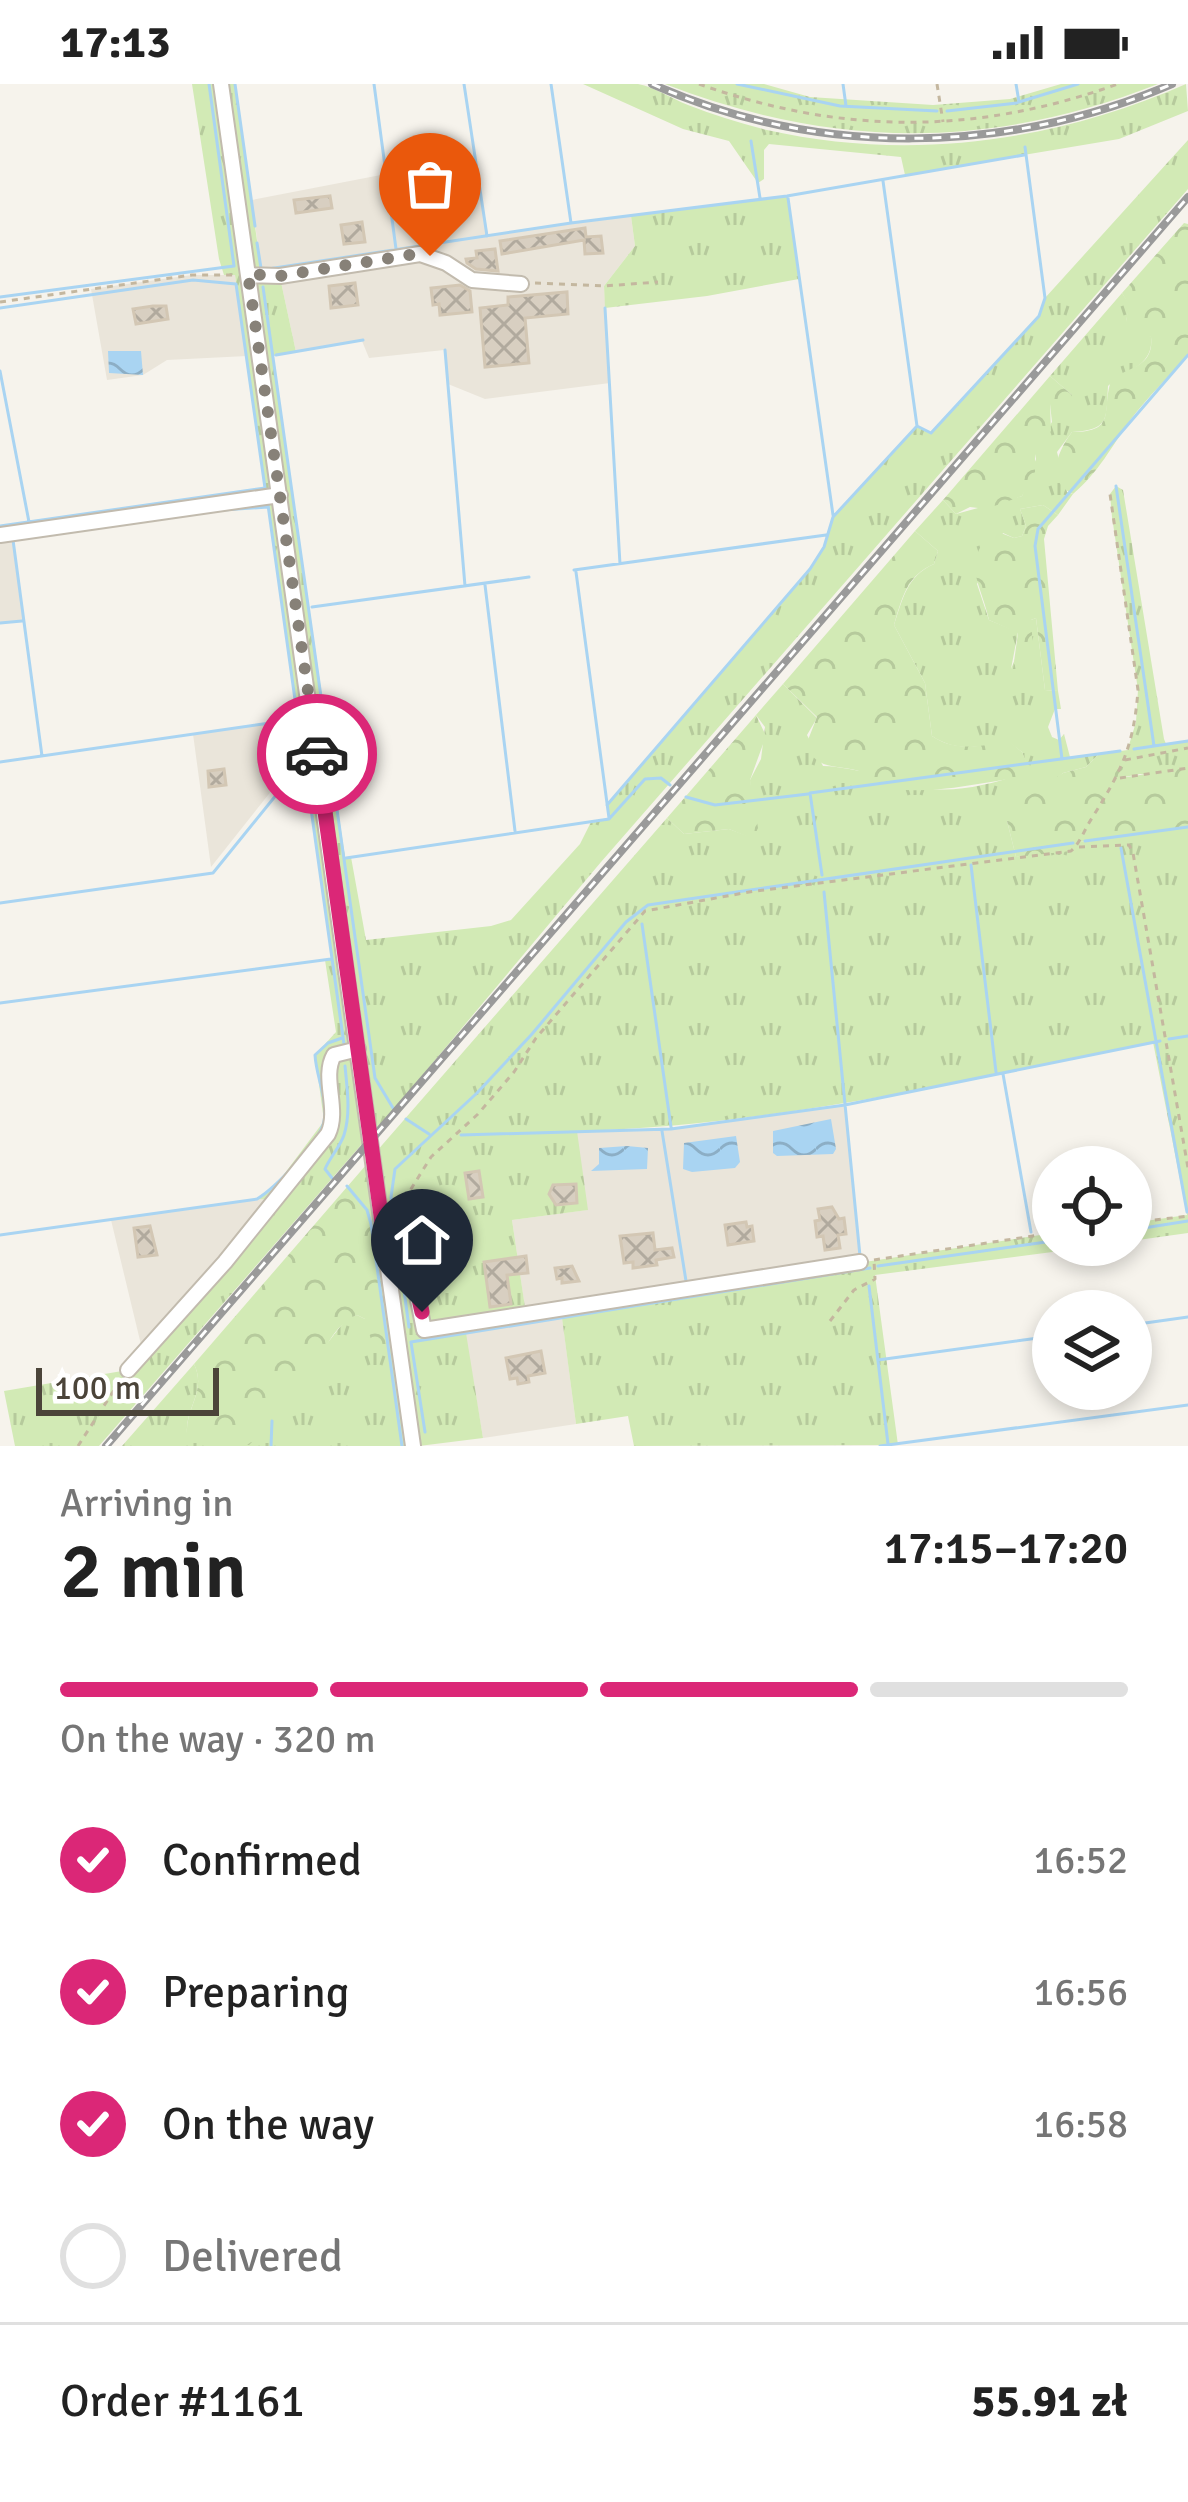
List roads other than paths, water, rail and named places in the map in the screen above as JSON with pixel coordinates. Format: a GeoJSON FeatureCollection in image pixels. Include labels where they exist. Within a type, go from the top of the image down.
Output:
{"type":"FeatureCollection","features":[{"type":"Feature","properties":{"kind":"street"},"geometry":{"type":"LineString","coordinates":[[221,84],[413,1446]]}},
{"type":"Feature","properties":{"kind":"street"},"geometry":{"type":"LineString","coordinates":[[248,274],[280,276],[420,254],[472,280],[521,284]]}},
{"type":"Feature","properties":{"kind":"street"},"geometry":{"type":"LineString","coordinates":[[0,535],[280,496]]}},
{"type":"Feature","properties":{"kind":"street"},"geometry":{"type":"LineString","coordinates":[[128,1370],[225,1262],[328,1135],[333,1113],[329,1063],[334,1055],[358,1049]]}},
{"type":"Feature","properties":{"kind":"street"},"geometry":{"type":"LineString","coordinates":[[387,1259],[408,1250],[424,1330]]}},
{"type":"Feature","properties":{"kind":"street"},"geometry":{"type":"LineString","coordinates":[[397,1334],[867,1261]]}},
{"type":"Feature","properties":{"kind":"water"},"geometry":{"type":"Polygon","coordinates":[[[108,351],[141,351],[143,375],[109,373],[108,351]]]}},
{"type":"Feature","properties":{"kind":"water"},"geometry":{"type":"Polygon","coordinates":[[[831,1119],[833,1154],[773,1153],[773,1131],[831,1119]]]}},
{"type":"Feature","properties":{"kind":"water"},"geometry":{"type":"Polygon","coordinates":[[[736,1136],[740,1162],[735,1168],[683,1169],[684,1143],[736,1136]]]}},
{"type":"Feature","properties":{"kind":"water"},"geometry":{"type":"Polygon","coordinates":[[[599,1148],[648,1148],[647,1169],[591,1171],[599,1164],[599,1148]]]}},
{"type":"Feature","properties":{"kind":"waterway"},"geometry":{"type":"LineString","coordinates":[[0,297],[234,266],[209,84]]}},
{"type":"Feature","properties":{"kind":"waterway"},"geometry":{"type":"LineString","coordinates":[[235,84],[255,226]]}},
{"type":"Feature","properties":{"kind":"waterway"},"geometry":{"type":"LineString","coordinates":[[374,84],[396,249]]}},
{"type":"Feature","properties":{"kind":"waterway"},"geometry":{"type":"LineString","coordinates":[[464,84],[487,236]]}},
{"type":"Feature","properties":{"kind":"waterway"},"geometry":{"type":"LineString","coordinates":[[551,84],[571,223]]}},
{"type":"Feature","properties":{"kind":"waterway"},"geometry":{"type":"LineString","coordinates":[[737,84],[840,106],[937,111]]}},
{"type":"Feature","properties":{"kind":"waterway"},"geometry":{"type":"LineString","coordinates":[[843,84],[846,106]]}},
{"type":"Feature","properties":{"kind":"waterway"},"geometry":{"type":"LineString","coordinates":[[1016,84],[1019,102],[1078,84]]}},
{"type":"Feature","properties":{"kind":"waterway"},"geometry":{"type":"LineString","coordinates":[[947,111],[1017,103]]}},
{"type":"Feature","properties":{"kind":"waterway"},"geometry":{"type":"LineString","coordinates":[[751,141],[760,198]]}},
{"type":"Feature","properties":{"kind":"waterway"},"geometry":{"type":"LineString","coordinates":[[607,805],[810,569],[824,547],[833,517],[917,426],[931,433],[1039,316],[1045,298],[1025,147]]}},
{"type":"Feature","properties":{"kind":"waterway"},"geometry":{"type":"LineString","coordinates":[[268,269],[787,196],[1024,155]]}},
{"type":"Feature","properties":{"kind":"waterway"},"geometry":{"type":"LineString","coordinates":[[883,181],[917,426]]}},
{"type":"Feature","properties":{"kind":"waterway"},"geometry":{"type":"LineString","coordinates":[[788,198],[833,515]]}},
{"type":"Feature","properties":{"kind":"waterway"},"geometry":{"type":"LineString","coordinates":[[257,243],[261,268]]}},
{"type":"Feature","properties":{"kind":"waterway"},"geometry":{"type":"LineString","coordinates":[[0,308],[193,280],[236,284],[265,488],[0,526]]}},
{"type":"Feature","properties":{"kind":"waterway"},"geometry":{"type":"LineString","coordinates":[[263,287],[375,1078],[393,1108]]}},
{"type":"Feature","properties":{"kind":"waterway"},"geometry":{"type":"LineString","coordinates":[[605,308],[620,564]]}},
{"type":"Feature","properties":{"kind":"waterway"},"geometry":{"type":"LineString","coordinates":[[276,355],[363,340]]}},
{"type":"Feature","properties":{"kind":"waterway"},"geometry":{"type":"LineString","coordinates":[[445,350],[465,586]]}},
{"type":"Feature","properties":{"kind":"waterway"},"geometry":{"type":"LineString","coordinates":[[1062,759],[1035,546],[1038,529],[1188,355]]}},
{"type":"Feature","properties":{"kind":"waterway"},"geometry":{"type":"LineString","coordinates":[[0,371],[29,522]]}},
{"type":"Feature","properties":{"kind":"waterway"},"geometry":{"type":"LineString","coordinates":[[1116,486],[1154,746]]}},
{"type":"Feature","properties":{"kind":"waterway"},"geometry":{"type":"LineString","coordinates":[[268,505],[302,750]]}},
{"type":"Feature","properties":{"kind":"waterway"},"geometry":{"type":"LineString","coordinates":[[222,510],[268,507]]}},
{"type":"Feature","properties":{"kind":"waterway"},"geometry":{"type":"LineString","coordinates":[[574,570],[826,535]]}},
{"type":"Feature","properties":{"kind":"waterway"},"geometry":{"type":"LineString","coordinates":[[13,540],[42,756]]}},
{"type":"Feature","properties":{"kind":"waterway"},"geometry":{"type":"LineString","coordinates":[[576,572],[609,818]]}},
{"type":"Feature","properties":{"kind":"waterway"},"geometry":{"type":"LineString","coordinates":[[312,607],[529,577]]}},
{"type":"Feature","properties":{"kind":"waterway"},"geometry":{"type":"LineString","coordinates":[[485,585],[515,831]]}},
{"type":"Feature","properties":{"kind":"waterway"},"geometry":{"type":"LineString","coordinates":[[0,623],[22,621]]}},
{"type":"Feature","properties":{"kind":"waterway"},"geometry":{"type":"LineString","coordinates":[[0,762],[298,719]]}},
{"type":"Feature","properties":{"kind":"waterway"},"geometry":{"type":"LineString","coordinates":[[1134,749],[1188,741]]}},
{"type":"Feature","properties":{"kind":"waterway"},"geometry":{"type":"LineString","coordinates":[[822,875],[810,793],[1120,751]]}},
{"type":"Feature","properties":{"kind":"waterway"},"geometry":{"type":"LineString","coordinates":[[0,903],[213,873],[298,768],[305,766],[344,1044]]}},
{"type":"Feature","properties":{"kind":"waterway"},"geometry":{"type":"LineString","coordinates":[[346,858],[609,819],[645,779],[661,778],[670,785]]}},
{"type":"Feature","properties":{"kind":"waterway"},"geometry":{"type":"LineString","coordinates":[[686,797],[715,805],[808,794]]}},
{"type":"Feature","properties":{"kind":"waterway"},"geometry":{"type":"LineString","coordinates":[[1085,841],[1188,827]]}},
{"type":"Feature","properties":{"kind":"waterway"},"geometry":{"type":"LineString","coordinates":[[398,1251],[391,1197],[395,1169],[477,1093],[626,922],[648,905],[1073,843]]}},
{"type":"Feature","properties":{"kind":"waterway"},"geometry":{"type":"LineString","coordinates":[[1121,848],[1187,1212]]}},
{"type":"Feature","properties":{"kind":"waterway"},"geometry":{"type":"LineString","coordinates":[[971,865],[996,1072]]}},
{"type":"Feature","properties":{"kind":"waterway"},"geometry":{"type":"LineString","coordinates":[[824,892],[860,1256]]}},
{"type":"Feature","properties":{"kind":"waterway"},"geometry":{"type":"LineString","coordinates":[[642,924],[671,1127]]}},
{"type":"Feature","properties":{"kind":"waterway"},"geometry":{"type":"LineString","coordinates":[[0,1003],[331,959]]}},
{"type":"Feature","properties":{"kind":"waterway"},"geometry":{"type":"LineString","coordinates":[[1169,1039],[1188,1036]]}},
{"type":"Feature","properties":{"kind":"waterway"},"geometry":{"type":"LineString","coordinates":[[0,1235],[257,1199],[296,1164],[321,1130],[324,1105],[315,1055],[342,1038]]}},
{"type":"Feature","properties":{"kind":"waterway"},"geometry":{"type":"LineString","coordinates":[[461,1135],[671,1129],[845,1105],[1160,1041]]}},
{"type":"Feature","properties":{"kind":"waterway"},"geometry":{"type":"LineString","coordinates":[[332,1178],[325,1169],[342,1139],[347,1118],[345,1066]]}},
{"type":"Feature","properties":{"kind":"waterway"},"geometry":{"type":"LineString","coordinates":[[1003,1074],[1031,1232]]}},
{"type":"Feature","properties":{"kind":"waterway"},"geometry":{"type":"LineString","coordinates":[[406,1119],[429,1134]]}},
{"type":"Feature","properties":{"kind":"waterway"},"geometry":{"type":"LineString","coordinates":[[662,1131],[686,1281]]}},
{"type":"Feature","properties":{"kind":"waterway"},"geometry":{"type":"LineString","coordinates":[[347,1186],[367,1210],[371,1224],[402,1446]]}},
{"type":"Feature","properties":{"kind":"waterway"},"geometry":{"type":"LineString","coordinates":[[1152,1227],[1188,1221]]}},
{"type":"Feature","properties":{"kind":"waterway"},"geometry":{"type":"LineString","coordinates":[[878,1266],[1032,1244]]}},
{"type":"Feature","properties":{"kind":"waterway"},"geometry":{"type":"LineString","coordinates":[[400,1262],[409,1327]]}},
{"type":"Feature","properties":{"kind":"waterway"},"geometry":{"type":"LineString","coordinates":[[425,1432],[411,1342],[870,1268]]}},
{"type":"Feature","properties":{"kind":"waterway"},"geometry":{"type":"LineString","coordinates":[[869,1286],[888,1444]]}},
{"type":"Feature","properties":{"kind":"waterway"},"geometry":{"type":"LineString","coordinates":[[1152,1322],[1188,1317]]}},
{"type":"Feature","properties":{"kind":"waterway"},"geometry":{"type":"LineString","coordinates":[[878,1360],[1032,1339]]}},
{"type":"Feature","properties":{"kind":"waterway"},"geometry":{"type":"LineString","coordinates":[[880,1446],[1188,1405]]}},
{"type":"Feature","properties":{"kind":"waterway"},"geometry":{"type":"LineString","coordinates":[[271,1446],[272,1421]]}},
{"type":"Feature","properties":{"kind":"railway"},"geometry":{"type":"LineString","coordinates":[[652,84],[715,108],[780,125],[912,138],[978,135],[1044,124],[1172,84]]}},
{"type":"Feature","properties":{"kind":"railway"},"geometry":{"type":"LineString","coordinates":[[106,1446],[1188,197]]}}]}
